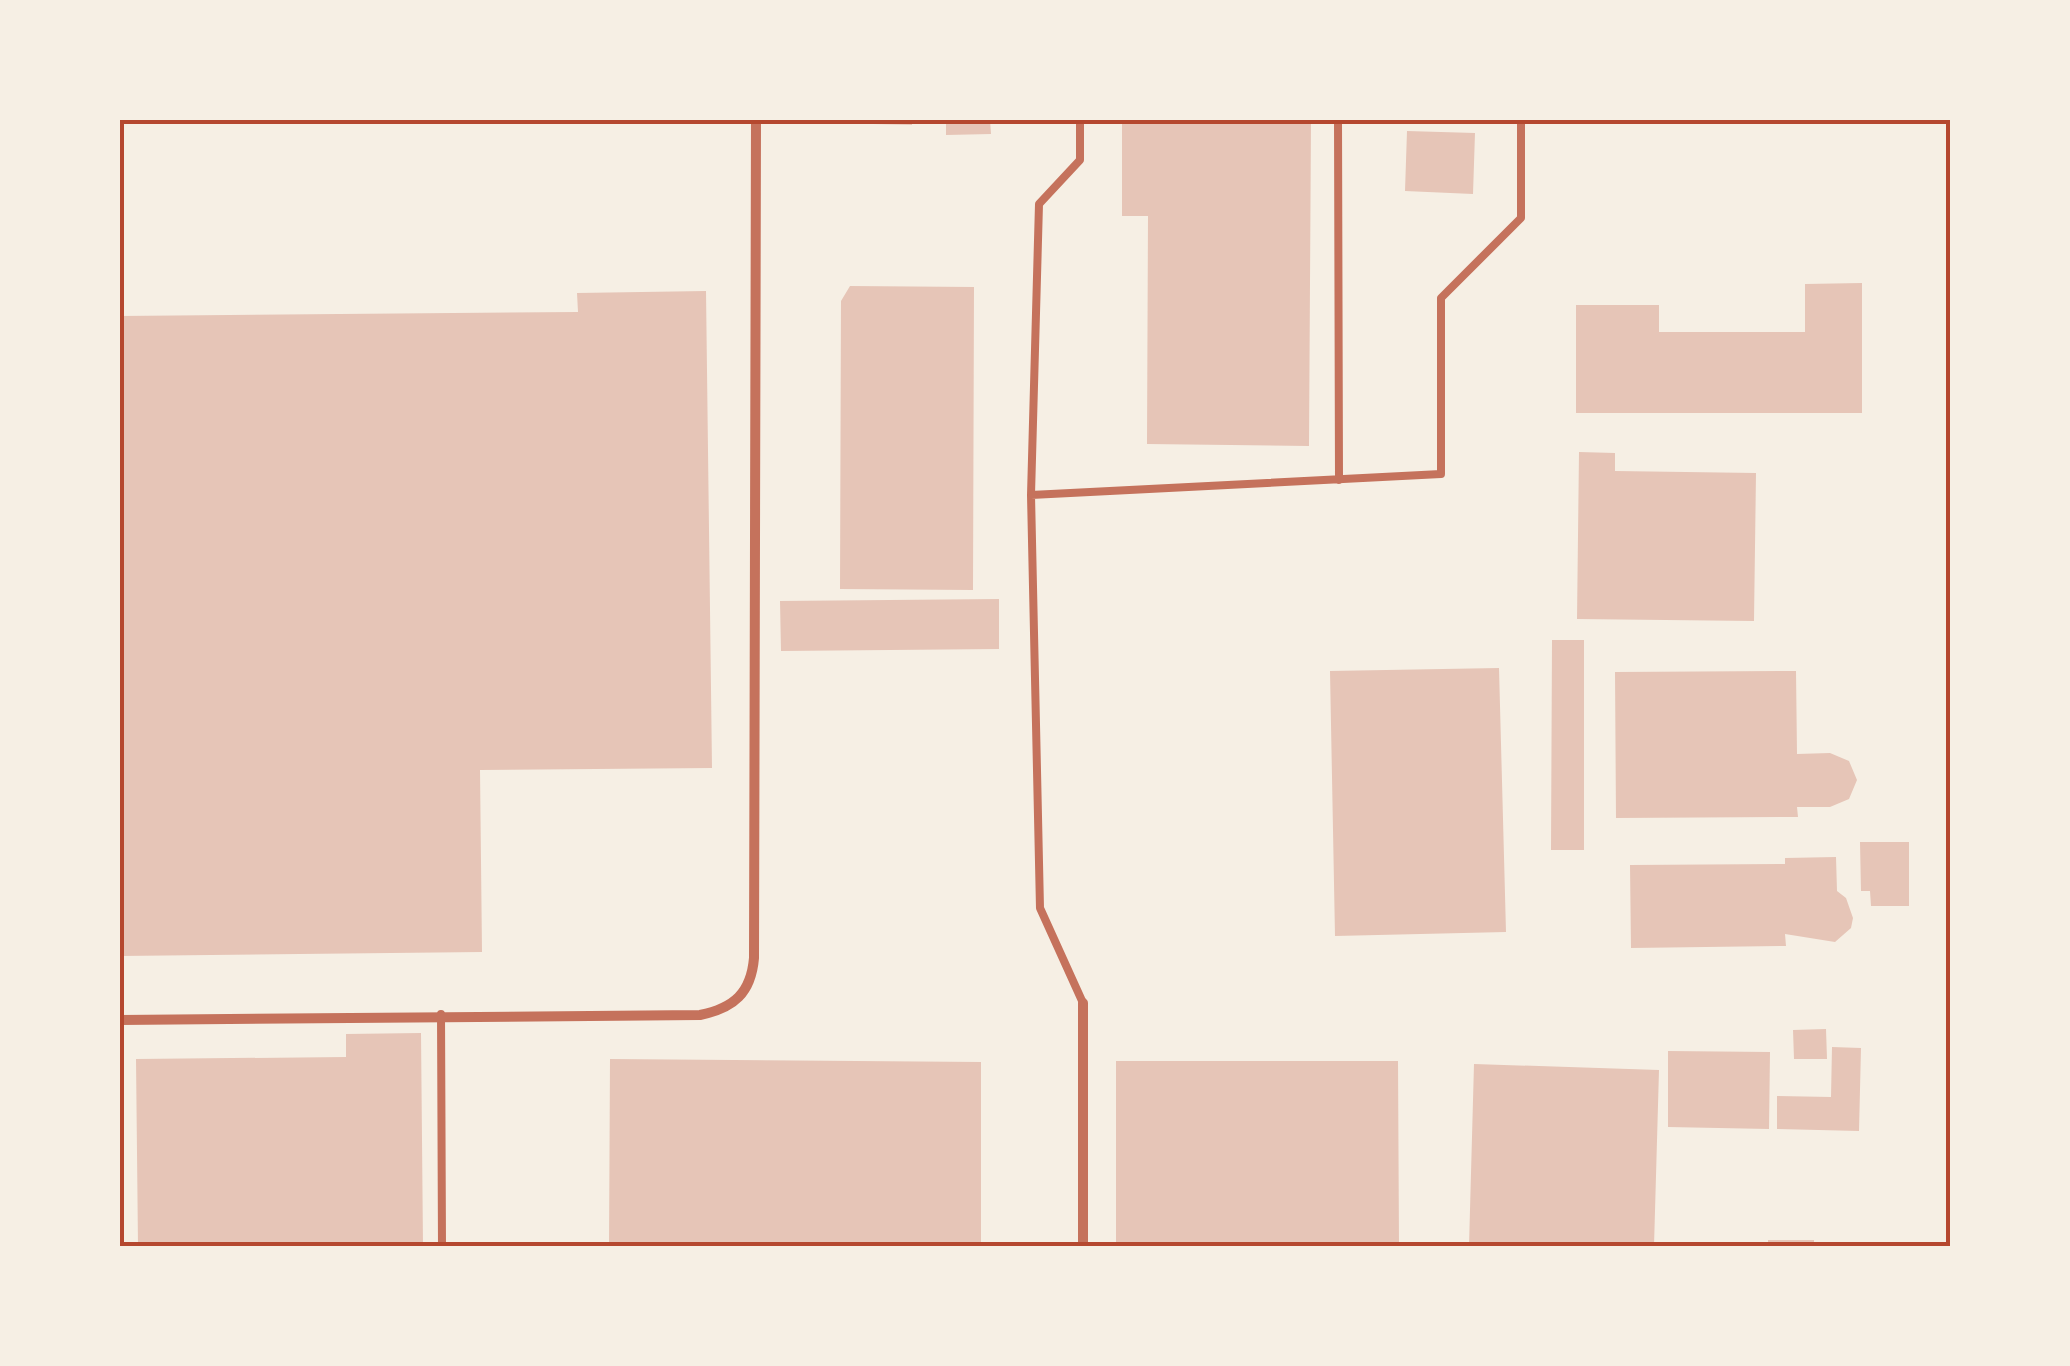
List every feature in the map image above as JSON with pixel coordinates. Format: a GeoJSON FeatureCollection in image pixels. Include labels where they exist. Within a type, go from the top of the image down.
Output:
{"type":"FeatureCollection","features":[{"type":"Feature","properties":{"kind":"street"},"geometry":{"type":"LineString","coordinates":[[120,1020],[442,1014],[700,1015],[720,1011],[738,1000],[752,980],[756,120]]}},
{"type":"Feature","properties":{"kind":"street"},"geometry":{"type":"LineString","coordinates":[[1082,1002],[1083,1246]]}},
{"type":"Feature","properties":{"kind":"lane"},"geometry":{"type":"LineString","coordinates":[[1080,120],[1080,160],[1039,204],[1031,494],[1040,908],[1082,1002]]}},
{"type":"Feature","properties":{"kind":"lane"},"geometry":{"type":"LineString","coordinates":[[1338,120],[1339,480]]}},
{"type":"Feature","properties":{"kind":"lane"},"geometry":{"type":"LineString","coordinates":[[1031,494],[1441,474],[1441,298],[1521,218],[1521,120]]}},
{"type":"Feature","properties":{"kind":"lane"},"geometry":{"type":"LineString","coordinates":[[442,1014],[442,1246]]}},
{"type":"Feature","properties":{"kind":"building"},"geometry":{"type":"Polygon","coordinates":[[[912,120],[912,125],[834,123],[912,120]]]}},
{"type":"Feature","properties":{"kind":"building"},"geometry":{"type":"Polygon","coordinates":[[[946,120],[990,120],[991,134],[946,135],[946,120]]]}},
{"type":"Feature","properties":{"kind":"building"},"geometry":{"type":"Polygon","coordinates":[[[1122,120],[1311,120],[1309,446],[1147,444],[1148,216],[1122,216],[1122,120]]]}},
{"type":"Feature","properties":{"kind":"building"},"geometry":{"type":"Polygon","coordinates":[[[1407,131],[1475,133],[1473,194],[1405,191],[1407,131]]]}},
{"type":"Feature","properties":{"kind":"building"},"geometry":{"type":"Polygon","coordinates":[[[1862,283],[1862,413],[1576,413],[1576,305],[1659,305],[1659,332],[1805,332],[1805,284],[1862,283]]]}},
{"type":"Feature","properties":{"kind":"building"},"geometry":{"type":"Polygon","coordinates":[[[850,286],[974,287],[973,590],[840,589],[841,301],[850,286]]]}},
{"type":"Feature","properties":{"kind":"building"},"geometry":{"type":"Polygon","coordinates":[[[706,291],[712,768],[480,770],[482,952],[120,956],[120,316],[578,312],[577,293],[706,291]]]}},
{"type":"Feature","properties":{"kind":"building"},"geometry":{"type":"Polygon","coordinates":[[[1579,452],[1615,453],[1615,471],[1756,473],[1754,621],[1577,619],[1579,452]]]}},
{"type":"Feature","properties":{"kind":"building"},"geometry":{"type":"Polygon","coordinates":[[[999,599],[999,649],[781,651],[780,601],[999,599]]]}},
{"type":"Feature","properties":{"kind":"building"},"geometry":{"type":"Polygon","coordinates":[[[1552,640],[1584,640],[1584,850],[1551,850],[1552,640]]]}},
{"type":"Feature","properties":{"kind":"building"},"geometry":{"type":"Polygon","coordinates":[[[1499,668],[1506,932],[1335,936],[1330,671],[1499,668]]]}},
{"type":"Feature","properties":{"kind":"building"},"geometry":{"type":"Polygon","coordinates":[[[1796,671],[1797,754],[1830,753],[1849,761],[1857,780],[1849,799],[1830,807],[1797,807],[1798,817],[1616,818],[1615,672],[1796,671]]]}},
{"type":"Feature","properties":{"kind":"building"},"geometry":{"type":"Polygon","coordinates":[[[1860,842],[1909,842],[1909,906],[1871,906],[1870,891],[1861,891],[1860,842]]]}},
{"type":"Feature","properties":{"kind":"building"},"geometry":{"type":"Polygon","coordinates":[[[1836,857],[1837,891],[1846,898],[1853,918],[1851,928],[1835,942],[1785,934],[1786,946],[1631,948],[1630,865],[1785,864],[1785,858],[1836,857]]]}},
{"type":"Feature","properties":{"kind":"building"},"geometry":{"type":"Polygon","coordinates":[[[1826,1029],[1827,1059],[1794,1059],[1793,1030],[1826,1029]]]}},
{"type":"Feature","properties":{"kind":"building"},"geometry":{"type":"Polygon","coordinates":[[[421,1033],[423,1246],[138,1246],[136,1059],[346,1057],[346,1034],[421,1033]]]}},
{"type":"Feature","properties":{"kind":"building"},"geometry":{"type":"Polygon","coordinates":[[[1832,1047],[1861,1048],[1859,1131],[1777,1129],[1777,1096],[1831,1097],[1832,1047]]]}},
{"type":"Feature","properties":{"kind":"building"},"geometry":{"type":"Polygon","coordinates":[[[1668,1051],[1770,1052],[1769,1129],[1668,1127],[1668,1051]]]}},
{"type":"Feature","properties":{"kind":"building"},"geometry":{"type":"Polygon","coordinates":[[[610,1059],[981,1062],[981,1246],[609,1246],[610,1059]]]}},
{"type":"Feature","properties":{"kind":"building"},"geometry":{"type":"Polygon","coordinates":[[[1116,1061],[1398,1061],[1399,1246],[1116,1246],[1116,1061]]]}},
{"type":"Feature","properties":{"kind":"building"},"geometry":{"type":"Polygon","coordinates":[[[1474,1064],[1659,1070],[1654,1246],[1469,1246],[1474,1064]]]}},
{"type":"Feature","properties":{"kind":"building"},"geometry":{"type":"Polygon","coordinates":[[[1768,1240],[1814,1240],[1814,1246],[1768,1246],[1768,1240]]]}}]}
